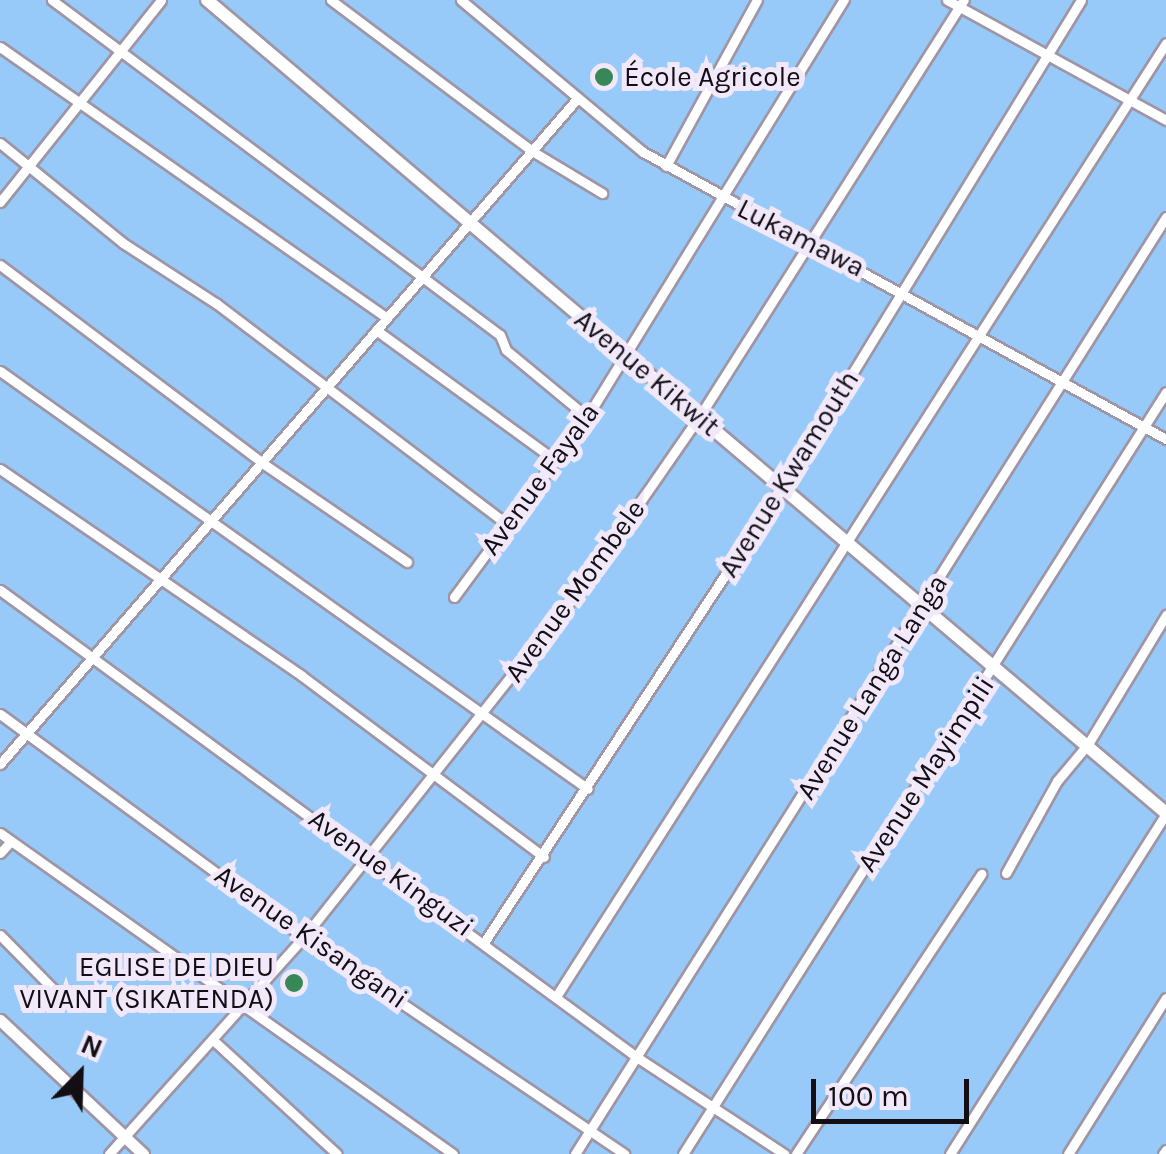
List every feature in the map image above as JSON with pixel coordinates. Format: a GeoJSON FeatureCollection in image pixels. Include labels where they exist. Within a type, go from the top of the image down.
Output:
{"type":"FeatureCollection","features":[{"type":"Feature","properties":{"kind":"main road","name":"Avenue Kikwit"},"geometry":{"type":"LineString","coordinates":[[207,0],[1166,813]]}},
{"type":"Feature","properties":{"kind":"street"},"geometry":{"type":"LineString","coordinates":[[52,0],[500,335],[506,350],[587,418]]}},
{"type":"Feature","properties":{"kind":"street"},"geometry":{"type":"LineString","coordinates":[[0,202],[161,0]]}},
{"type":"Feature","properties":{"kind":"street"},"geometry":{"type":"LineString","coordinates":[[331,0],[532,151],[602,193]]}},
{"type":"Feature","properties":{"kind":"street","name":"Lukamawa"},"geometry":{"type":"LineString","coordinates":[[460,0],[576,100],[666,166],[811,245],[904,290],[1166,440]]}},
{"type":"Feature","properties":{"kind":"street"},"geometry":{"type":"LineString","coordinates":[[666,166],[757,0]]}},
{"type":"Feature","properties":{"kind":"street","name":"Avenue Fayala"},"geometry":{"type":"LineString","coordinates":[[454,597],[587,418],[844,0]]}},
{"type":"Feature","properties":{"kind":"street"},"geometry":{"type":"LineString","coordinates":[[947,0],[962,3],[1046,55],[1166,120]]}},
{"type":"Feature","properties":{"kind":"street","name":"Avenue Kwamouth"},"geometry":{"type":"LineString","coordinates":[[485,941],[544,857],[782,488],[1082,0]]}},
{"type":"Feature","properties":{"kind":"street","name":"Avenue Mombele"},"geometry":{"type":"LineString","coordinates":[[109,1154],[304,937],[485,714],[700,417],[962,3]]}},
{"type":"Feature","properties":{"kind":"street"},"geometry":{"type":"LineString","coordinates":[[557,995],[1166,43]]}},
{"type":"Feature","properties":{"kind":"street"},"geometry":{"type":"LineString","coordinates":[[0,47],[386,317]]}},
{"type":"Feature","properties":{"kind":"street"},"geometry":{"type":"LineString","coordinates":[[0,764],[576,100]]}},
{"type":"Feature","properties":{"kind":"street"},"geometry":{"type":"LineString","coordinates":[[0,144],[123,243],[507,524]]}},
{"type":"Feature","properties":{"kind":"street","name":"Avenue Langa Langa"},"geometry":{"type":"LineString","coordinates":[[575,1154],[1166,217]]}},
{"type":"Feature","properties":{"kind":"street"},"geometry":{"type":"LineString","coordinates":[[0,265],[262,462],[407,562]]}},
{"type":"Feature","properties":{"kind":"street"},"geometry":{"type":"LineString","coordinates":[[376,330],[556,461]]}},
{"type":"Feature","properties":{"kind":"street"},"geometry":{"type":"LineString","coordinates":[[0,371],[214,518],[588,789]]}},
{"type":"Feature","properties":{"kind":"street","name":"Avenue Mayimpili"},"geometry":{"type":"LineString","coordinates":[[683,1154],[1166,392]]}},
{"type":"Feature","properties":{"kind":"street"},"geometry":{"type":"LineString","coordinates":[[0,469],[160,576],[544,857]]}},
{"type":"Feature","properties":{"kind":"street","name":"Avenue Kinguzi"},"geometry":{"type":"LineString","coordinates":[[0,590],[485,941],[638,1058],[784,1154]]}},
{"type":"Feature","properties":{"kind":"street"},"geometry":{"type":"LineString","coordinates":[[1006,873],[1057,781],[1088,744],[1166,615]]}},
{"type":"Feature","properties":{"kind":"street","name":"Avenue Kisangani"},"geometry":{"type":"LineString","coordinates":[[0,714],[304,937],[625,1154]]}},
{"type":"Feature","properties":{"kind":"street"},"geometry":{"type":"LineString","coordinates":[[950,1154],[1166,813]]}},
{"type":"Feature","properties":{"kind":"street"},"geometry":{"type":"LineString","coordinates":[[0,833],[244,1001],[453,1154]]}},
{"type":"Feature","properties":{"kind":"street"},"geometry":{"type":"LineString","coordinates":[[0,854],[11,842]]}},
{"type":"Feature","properties":{"kind":"street"},"geometry":{"type":"LineString","coordinates":[[796,1154],[981,874]]}},
{"type":"Feature","properties":{"kind":"street"},"geometry":{"type":"LineString","coordinates":[[0,935],[55,991]]}},
{"type":"Feature","properties":{"kind":"street"},"geometry":{"type":"LineString","coordinates":[[1068,1154],[1166,998]]}},
{"type":"Feature","properties":{"kind":"street"},"geometry":{"type":"LineString","coordinates":[[0,1020],[143,1154]]}},
{"type":"Feature","properties":{"kind":"street"},"geometry":{"type":"LineString","coordinates":[[214,1040],[337,1154]]}},
{"type":"Feature","properties":{"kind":"water"},"geometry":{"type":"Polygon","coordinates":[[[0,0],[1166,0],[1166,1154],[0,1154],[0,0]]]}},
{"type":"Feature","properties":{"kind":"place","name":"École Agricole"},"geometry":{"type":"Point","coordinates":[604,77]}},
{"type":"Feature","properties":{"kind":"place","name":"EGLISE DE DIEU VIVANT (SIKATENDA)"},"geometry":{"type":"Point","coordinates":[294,983]}}]}
